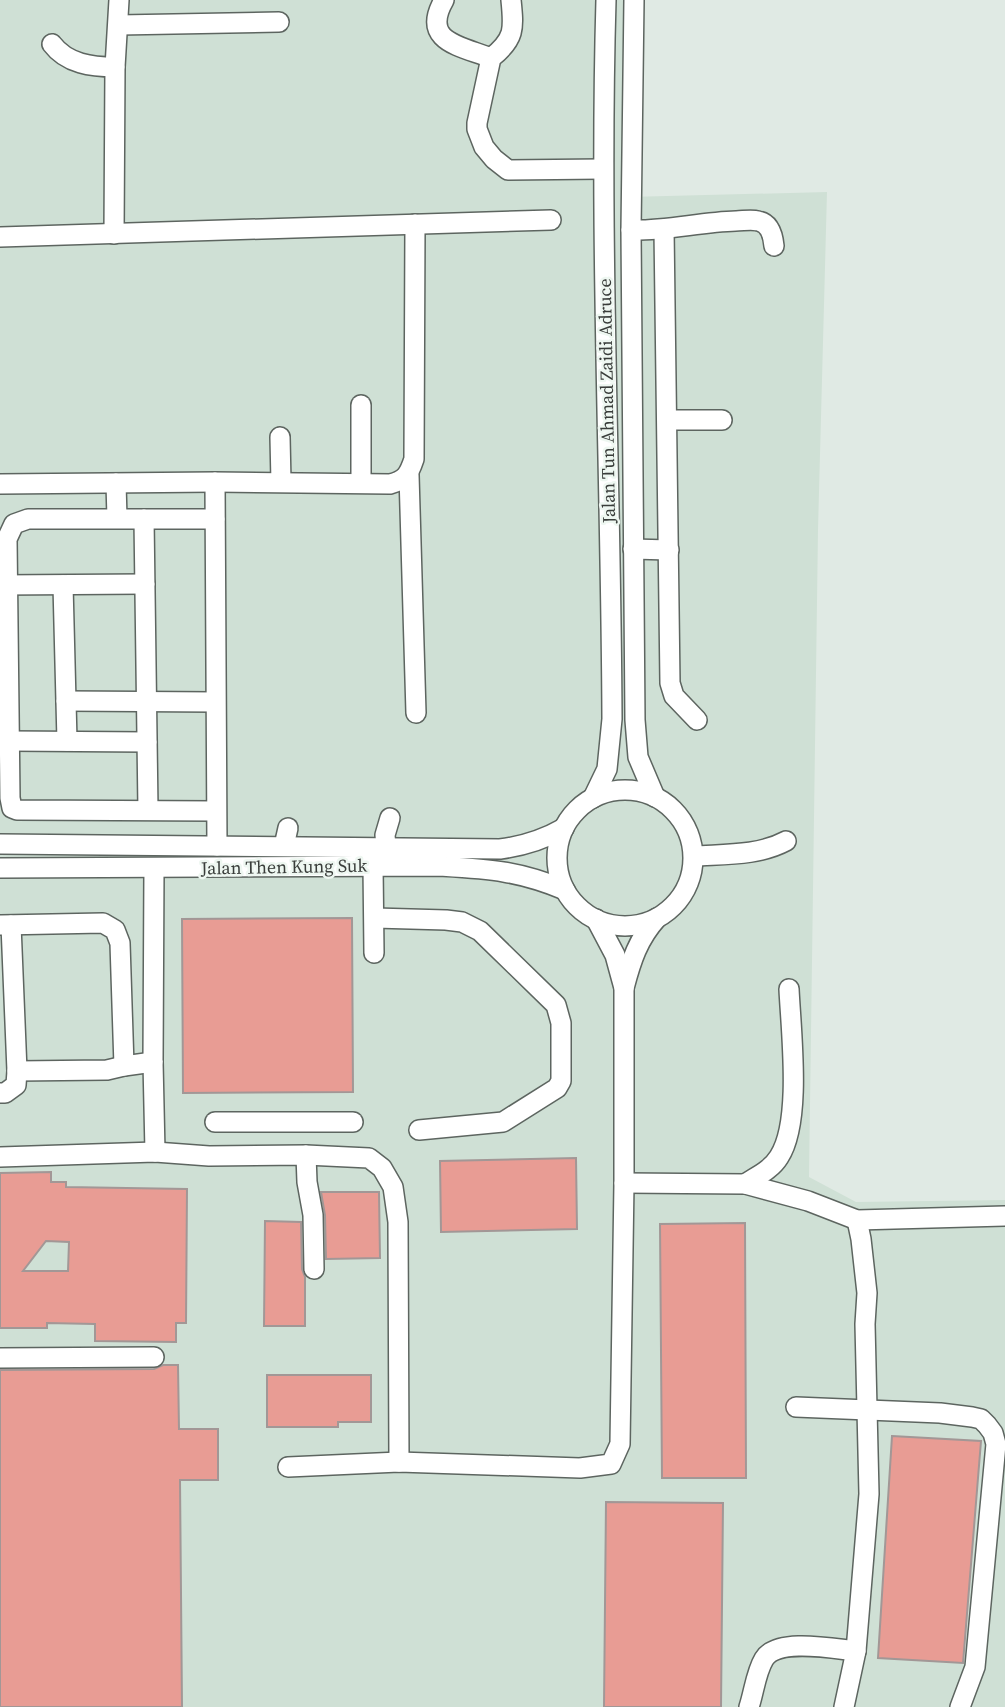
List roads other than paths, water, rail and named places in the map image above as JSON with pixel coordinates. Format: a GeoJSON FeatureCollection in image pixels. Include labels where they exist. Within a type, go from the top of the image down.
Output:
{"type":"FeatureCollection","features":[{"type":"Feature","properties":{"kind":"street"},"geometry":{"type":"LineString","coordinates":[[114,234],[115,67],[119,0]]}},
{"type":"Feature","properties":{"kind":"street"},"geometry":{"type":"LineString","coordinates":[[444,0],[435,22],[441,35],[451,44],[491,58]]}},
{"type":"Feature","properties":{"kind":"street"},"geometry":{"type":"LineString","coordinates":[[512,0],[514,25],[511,37],[504,49],[491,58],[477,129],[484,147],[503,167],[516,170],[602,169]]}},
{"type":"Feature","properties":{"kind":"street","name":"Jalan Tun Ahmad Zaidi Adruce"},"geometry":{"type":"LineString","coordinates":[[593,798],[607,769],[612,719],[609,414],[602,169],[606,0]]}},
{"type":"Feature","properties":{"kind":"street","name":"Jalan Tun Ahmad Zaidi Adruce"},"geometry":{"type":"LineString","coordinates":[[634,0],[631,230],[636,732],[640,766],[655,797]]}},
{"type":"Feature","properties":{"kind":"street"},"geometry":{"type":"LineString","coordinates":[[119,25],[279,22]]}},
{"type":"Feature","properties":{"kind":"street"},"geometry":{"type":"LineString","coordinates":[[52,44],[68,58],[90,67],[115,67]]}},
{"type":"Feature","properties":{"kind":"street"},"geometry":{"type":"LineString","coordinates":[[0,237],[551,220]]}},
{"type":"Feature","properties":{"kind":"street"},"geometry":{"type":"LineString","coordinates":[[631,230],[664,229],[701,222],[760,220],[768,226],[775,246]]}},
{"type":"Feature","properties":{"kind":"street"},"geometry":{"type":"LineString","coordinates":[[415,224],[414,450],[409,475],[416,713]]}},
{"type":"Feature","properties":{"kind":"street"},"geometry":{"type":"LineString","coordinates":[[664,229],[670,683],[674,696],[697,720]]}},
{"type":"Feature","properties":{"kind":"street"},"geometry":{"type":"LineString","coordinates":[[360,405],[360,483]]}},
{"type":"Feature","properties":{"kind":"street"},"geometry":{"type":"LineString","coordinates":[[668,420],[722,420]]}},
{"type":"Feature","properties":{"kind":"street"},"geometry":{"type":"LineString","coordinates":[[280,438],[281,482]]}},
{"type":"Feature","properties":{"kind":"street"},"geometry":{"type":"LineString","coordinates":[[0,484],[390,484],[400,482],[409,475]]}},
{"type":"Feature","properties":{"kind":"street"},"geometry":{"type":"LineString","coordinates":[[215,482],[217,846]]}},
{"type":"Feature","properties":{"kind":"street"},"geometry":{"type":"LineString","coordinates":[[116,483],[117,518]]}},
{"type":"Feature","properties":{"kind":"street"},"geometry":{"type":"LineString","coordinates":[[215,519],[27,519],[13,524],[7,539],[4,585],[4,694],[12,808],[216,811]]}},
{"type":"Feature","properties":{"kind":"street"},"geometry":{"type":"LineString","coordinates":[[144,519],[148,810]]}},
{"type":"Feature","properties":{"kind":"street"},"geometry":{"type":"LineString","coordinates":[[633,549],[669,550]]}},
{"type":"Feature","properties":{"kind":"street"},"geometry":{"type":"LineString","coordinates":[[4,585],[145,584]]}},
{"type":"Feature","properties":{"kind":"street"},"geometry":{"type":"LineString","coordinates":[[63,585],[66,741]]}},
{"type":"Feature","properties":{"kind":"street"},"geometry":{"type":"LineString","coordinates":[[66,701],[215,702]]}},
{"type":"Feature","properties":{"kind":"street"},"geometry":{"type":"LineString","coordinates":[[9,741],[147,742]]}},
{"type":"Feature","properties":{"kind":"street"},"geometry":{"type":"LineString","coordinates":[[634,790],[655,797],[671,807],[683,821],[691,838],[694,856],[692,874],[684,892],[673,906],[658,917],[638,925],[616,925],[596,919],[578,907],[565,890],[559,875],[559,843],[564,828],[576,811],[593,798],[613,791],[634,790]]}},
{"type":"Feature","properties":{"kind":"street"},"geometry":{"type":"LineString","coordinates":[[386,847],[385,835],[390,818]]}},
{"type":"Feature","properties":{"kind":"street","name":"Jalan Then Kung Suk"},"geometry":{"type":"LineString","coordinates":[[0,844],[217,846],[286,837],[386,847],[500,849],[523,846],[547,838],[564,828]]}},
{"type":"Feature","properties":{"kind":"street"},"geometry":{"type":"LineString","coordinates":[[694,856],[758,851],[786,841]]}},
{"type":"Feature","properties":{"kind":"street"},"geometry":{"type":"LineString","coordinates":[[373,866],[374,953]]}},
{"type":"Feature","properties":{"kind":"street","name":"Jalan Then Kung Suk"},"geometry":{"type":"LineString","coordinates":[[0,868],[373,866],[497,869],[536,877],[565,890]]}},
{"type":"Feature","properties":{"kind":"street"},"geometry":{"type":"LineString","coordinates":[[154,868],[155,1152]]}},
{"type":"Feature","properties":{"kind":"street"},"geometry":{"type":"LineString","coordinates":[[288,1467],[399,1462],[579,1468],[611,1464],[620,1444],[624,988],[640,941],[658,917]]}},
{"type":"Feature","properties":{"kind":"street"},"geometry":{"type":"LineString","coordinates":[[375,918],[446,920],[462,922],[480,931],[555,1005],[561,1023],[561,1081],[557,1088],[503,1122],[419,1130]]}},
{"type":"Feature","properties":{"kind":"street"},"geometry":{"type":"LineString","coordinates":[[596,919],[615,956],[624,988]]}},
{"type":"Feature","properties":{"kind":"street"},"geometry":{"type":"LineString","coordinates":[[0,1093],[5,1093],[16,1085],[17,1071],[6,925],[103,923],[115,930],[120,943],[124,1066]]}},
{"type":"Feature","properties":{"kind":"street"},"geometry":{"type":"LineString","coordinates":[[745,1184],[771,1168],[779,1159],[792,1126],[789,989]]}},
{"type":"Feature","properties":{"kind":"street"},"geometry":{"type":"LineString","coordinates":[[17,1071],[107,1070],[153,1062]]}},
{"type":"Feature","properties":{"kind":"street"},"geometry":{"type":"LineString","coordinates":[[215,1122],[353,1122]]}},
{"type":"Feature","properties":{"kind":"street"},"geometry":{"type":"LineString","coordinates":[[328,1155],[330,1124]]}},
{"type":"Feature","properties":{"kind":"street"},"geometry":{"type":"LineString","coordinates":[[0,1157],[155,1152],[209,1156],[328,1155],[369,1158],[382,1167],[393,1186],[398,1222],[399,1462]]}},
{"type":"Feature","properties":{"kind":"street"},"geometry":{"type":"LineString","coordinates":[[306,1155],[307,1182],[313,1215],[314,1269]]}},
{"type":"Feature","properties":{"kind":"street"},"geometry":{"type":"LineString","coordinates":[[624,1183],[745,1184],[808,1201],[857,1220],[1005,1216]]}},
{"type":"Feature","properties":{"kind":"street"},"geometry":{"type":"LineString","coordinates":[[844,1707],[853,1676],[856,1651],[869,1494],[867,1293],[862,1239],[857,1220]]}},
{"type":"Feature","properties":{"kind":"street"},"geometry":{"type":"LineString","coordinates":[[0,1357],[154,1357]]}},
{"type":"Feature","properties":{"kind":"street"},"geometry":{"type":"LineString","coordinates":[[796,1407],[940,1413],[972,1417],[981,1419],[993,1433],[996,1444],[975,1667],[960,1707]]}},
{"type":"Feature","properties":{"kind":"street"},"geometry":{"type":"LineString","coordinates":[[749,1707],[764,1659],[776,1649],[812,1647],[856,1651]]}}]}
